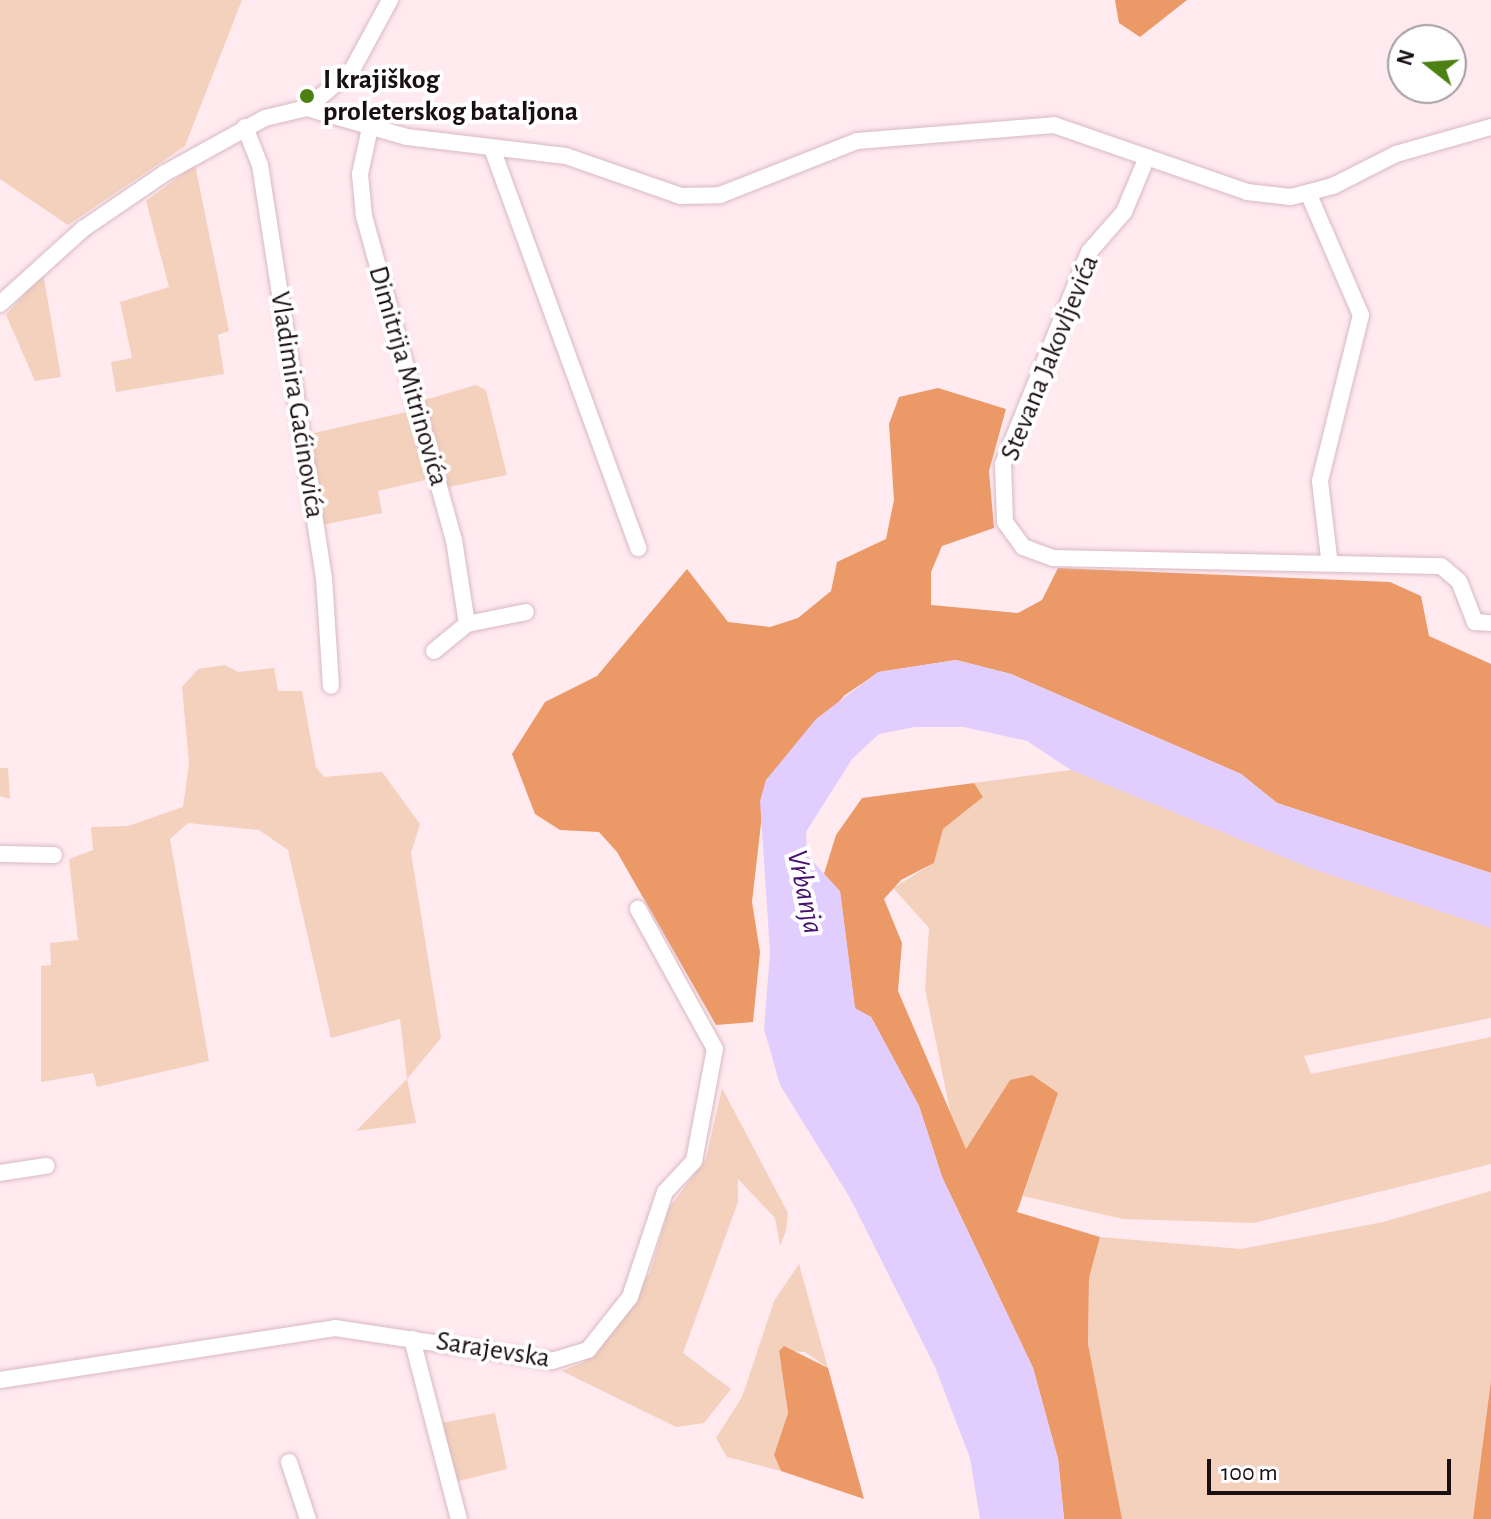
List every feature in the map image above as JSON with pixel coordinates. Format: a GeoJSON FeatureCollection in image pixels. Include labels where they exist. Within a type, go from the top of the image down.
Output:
{"type":"FeatureCollection","features":[{"type":"Feature","properties":{"kind":"street"},"geometry":{"type":"LineString","coordinates":[[0,304],[108,210],[245,127],[307,108],[336,89],[368,47],[390,0]]}},
{"type":"Feature","properties":{"kind":"street"},"geometry":{"type":"LineString","coordinates":[[336,89],[345,118]]}},
{"type":"Feature","properties":{"kind":"street"},"geometry":{"type":"LineString","coordinates":[[307,108],[370,128],[493,151],[566,156],[681,196],[720,195],[857,141],[1009,126],[1054,125],[1247,192],[1309,195],[1396,154],[1491,127]]}},
{"type":"Feature","properties":{"kind":"street","name":"Vladimira Gaćinovića"},"geometry":{"type":"LineString","coordinates":[[245,127],[262,181],[324,578],[331,686]]}},
{"type":"Feature","properties":{"kind":"street","name":"Dimitrija Mitrinovića"},"geometry":{"type":"LineString","coordinates":[[370,128],[360,174],[364,216],[454,540],[467,624]]}},
{"type":"Feature","properties":{"kind":"street"},"geometry":{"type":"LineString","coordinates":[[493,151],[638,548]]}},
{"type":"Feature","properties":{"kind":"street","name":"Stevana Jakovljevića"},"geometry":{"type":"LineString","coordinates":[[1147,157],[1124,212],[1089,252],[1003,464],[1005,522],[1023,547],[1053,558],[1329,558],[1448,568],[1467,612],[1491,623]]}},
{"type":"Feature","properties":{"kind":"street"},"geometry":{"type":"LineString","coordinates":[[1309,195],[1361,315],[1320,481],[1329,558]]}},
{"type":"Feature","properties":{"kind":"street"},"geometry":{"type":"LineString","coordinates":[[434,651],[467,624],[526,612]]}},
{"type":"Feature","properties":{"kind":"street"},"geometry":{"type":"LineString","coordinates":[[0,854],[54,855]]}},
{"type":"Feature","properties":{"kind":"street","name":"Sarajevska"},"geometry":{"type":"LineString","coordinates":[[0,1380],[320,1329],[563,1361],[588,1350],[630,1297],[665,1192],[698,1149],[715,1049],[638,909]]}},
{"type":"Feature","properties":{"kind":"street"},"geometry":{"type":"LineString","coordinates":[[0,1173],[46,1166]]}},
{"type":"Feature","properties":{"kind":"street"},"geometry":{"type":"LineString","coordinates":[[412,1339],[459,1519]]}},
{"type":"Feature","properties":{"kind":"street"},"geometry":{"type":"LineString","coordinates":[[289,1462],[308,1519]]}},
{"type":"Feature","properties":{"kind":"shaded area"},"geometry":{"type":"Polygon","coordinates":[[[0,0],[242,0],[185,146],[68,225],[0,179],[0,0]]]}},
{"type":"Feature","properties":{"kind":"shaded area"},"geometry":{"type":"Polygon","coordinates":[[[1115,0],[1187,0],[1140,37],[1119,23],[1115,0]]]}},
{"type":"Feature","properties":{"kind":"shaded area"},"geometry":{"type":"Polygon","coordinates":[[[195,165],[229,331],[218,335],[224,374],[116,392],[111,362],[132,358],[120,302],[169,287],[146,201],[195,165]]]}},
{"type":"Feature","properties":{"kind":"shaded area"},"geometry":{"type":"Polygon","coordinates":[[[43,273],[61,377],[35,381],[6,315],[43,273]]]}},
{"type":"Feature","properties":{"kind":"shaded area"},"geometry":{"type":"Polygon","coordinates":[[[476,385],[486,390],[507,475],[444,488],[421,401],[476,385]]]}},
{"type":"Feature","properties":{"kind":"shaded area"},"geometry":{"type":"Polygon","coordinates":[[[938,388],[1006,409],[989,471],[994,528],[942,546],[931,572],[931,605],[1018,613],[1042,600],[1058,568],[1390,582],[1421,596],[1429,636],[1491,664],[1491,873],[1277,803],[1241,774],[1011,674],[956,660],[879,672],[845,695],[766,780],[752,902],[760,952],[753,1022],[716,1025],[617,852],[599,832],[560,830],[535,814],[512,754],[545,702],[597,676],[687,569],[728,622],[770,627],[798,618],[831,591],[837,562],[886,539],[894,500],[889,424],[899,397],[938,388]]]}},
{"type":"Feature","properties":{"kind":"shaded area"},"geometry":{"type":"Polygon","coordinates":[[[411,411],[429,479],[378,491],[382,513],[322,525],[309,434],[411,411]]]}},
{"type":"Feature","properties":{"kind":"shaded area"},"geometry":{"type":"Polygon","coordinates":[[[225,665],[238,672],[274,668],[278,691],[302,691],[316,767],[324,777],[382,772],[420,824],[411,853],[441,1038],[407,1079],[400,1019],[331,1038],[288,850],[259,830],[188,823],[170,839],[209,1061],[97,1087],[93,1073],[41,1082],[41,966],[51,965],[50,943],[78,940],[69,859],[93,850],[91,827],[128,826],[183,807],[189,763],[182,687],[198,669],[225,665]]]}},
{"type":"Feature","properties":{"kind":"shaded area"},"geometry":{"type":"Polygon","coordinates":[[[0,768],[8,768],[10,799],[0,796],[0,768]]]}},
{"type":"Feature","properties":{"kind":"shaded area"},"geometry":{"type":"Polygon","coordinates":[[[1071,770],[1310,868],[1491,928],[1491,1018],[1304,1056],[1311,1074],[1491,1037],[1491,1164],[1254,1223],[1123,1219],[1023,1196],[1058,1093],[1010,1080],[966,1149],[952,1120],[925,989],[929,928],[893,888],[934,863],[943,829],[983,797],[974,783],[1071,770]]]}},
{"type":"Feature","properties":{"kind":"shaded area"},"geometry":{"type":"Polygon","coordinates":[[[974,783],[983,797],[943,829],[934,863],[901,880],[884,899],[902,943],[898,991],[966,1149],[1010,1080],[1032,1075],[1058,1093],[1017,1212],[1100,1237],[1089,1278],[1088,1344],[1122,1519],[1064,1519],[1058,1459],[1033,1368],[942,1177],[919,1106],[871,1017],[855,1009],[840,892],[823,877],[836,835],[862,798],[974,783]]]}},
{"type":"Feature","properties":{"kind":"shaded area"},"geometry":{"type":"Polygon","coordinates":[[[407,1079],[416,1123],[356,1131],[407,1079]]]}},
{"type":"Feature","properties":{"kind":"shaded area"},"geometry":{"type":"Polygon","coordinates":[[[722,1088],[788,1213],[786,1231],[780,1246],[775,1218],[738,1179],[738,1202],[683,1353],[731,1389],[704,1423],[676,1427],[562,1371],[584,1362],[650,1273],[669,1208],[706,1159],[722,1088]]]}},
{"type":"Feature","properties":{"kind":"shaded area"},"geometry":{"type":"Polygon","coordinates":[[[1491,1191],[1491,1380],[1473,1519],[1122,1519],[1088,1344],[1089,1278],[1100,1237],[1241,1249],[1383,1222],[1491,1191]]]}},
{"type":"Feature","properties":{"kind":"shaded area"},"geometry":{"type":"Polygon","coordinates":[[[799,1264],[828,1368],[805,1352],[779,1351],[788,1413],[774,1455],[781,1471],[727,1457],[716,1438],[742,1397],[774,1301],[799,1264]]]}},
{"type":"Feature","properties":{"kind":"shaded area"},"geometry":{"type":"Polygon","coordinates":[[[784,1346],[828,1368],[864,1499],[781,1471],[774,1455],[788,1413],[779,1351],[784,1346]]]}},
{"type":"Feature","properties":{"kind":"shaded area"},"geometry":{"type":"Polygon","coordinates":[[[1491,1380],[1491,1519],[1473,1519],[1491,1380]]]}},
{"type":"Feature","properties":{"kind":"shaded area"},"geometry":{"type":"Polygon","coordinates":[[[495,1413],[507,1469],[455,1482],[441,1423],[495,1413]]]}},
{"type":"Feature","properties":{"kind":"water","name":"Vrbanja"},"geometry":{"type":"Polygon","coordinates":[[[956,660],[1011,674],[1241,774],[1277,803],[1491,873],[1491,928],[1310,868],[1071,770],[1027,741],[964,727],[915,727],[879,734],[852,759],[806,832],[807,855],[840,891],[855,1008],[871,1017],[919,1106],[942,1177],[1033,1368],[1058,1459],[1064,1519],[980,1519],[970,1458],[935,1367],[850,1198],[780,1085],[764,1029],[770,952],[760,801],[766,780],[816,719],[878,672],[956,660]]]}},
{"type":"Feature","properties":{"kind":"place","name":"I krajiškog proleterskog bataljona"},"geometry":{"type":"Point","coordinates":[307,96]}}]}
